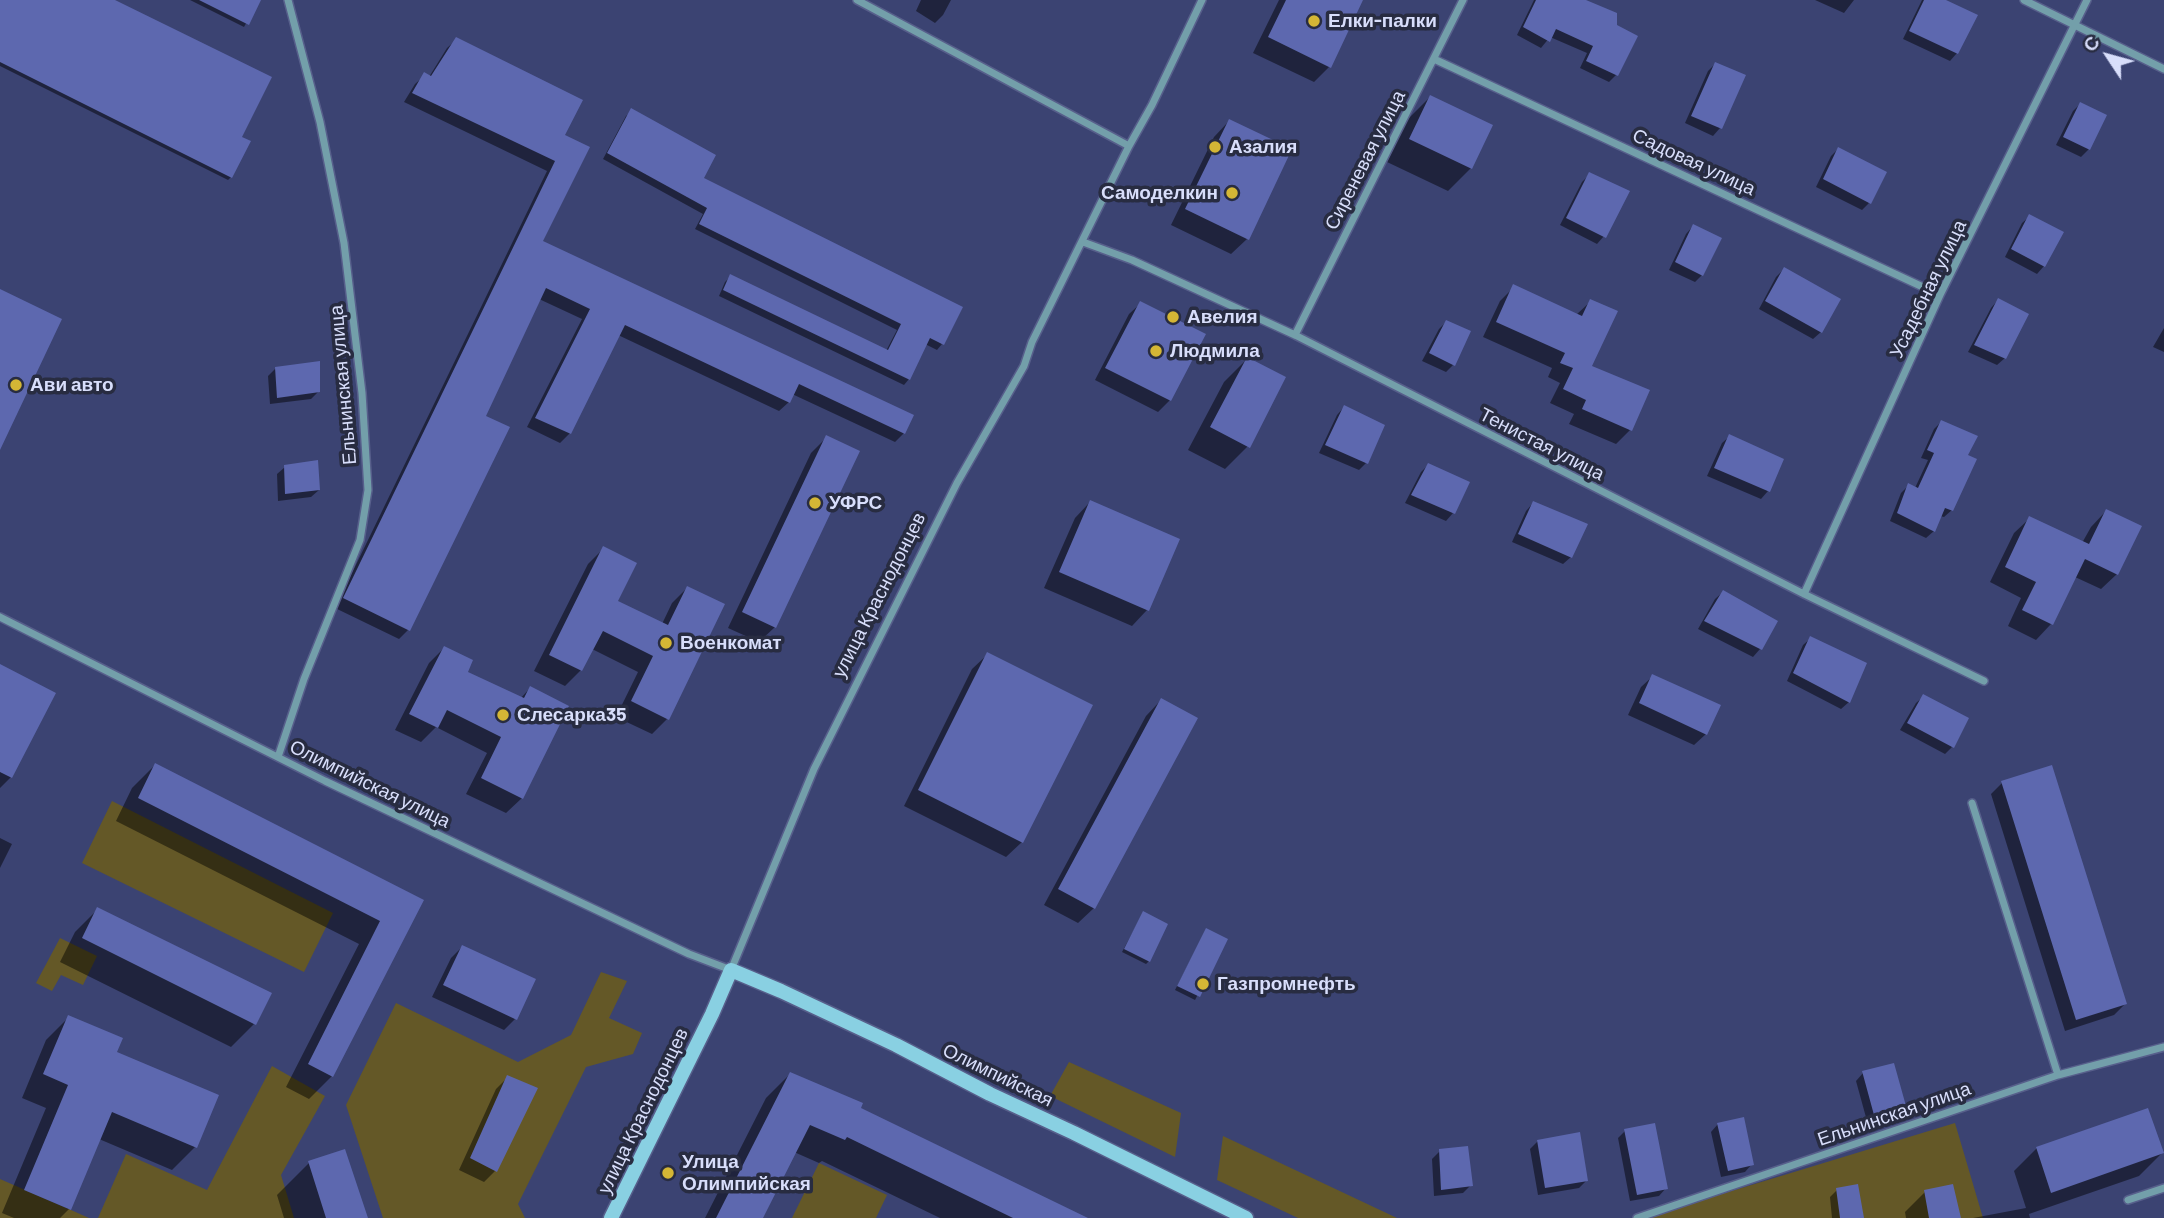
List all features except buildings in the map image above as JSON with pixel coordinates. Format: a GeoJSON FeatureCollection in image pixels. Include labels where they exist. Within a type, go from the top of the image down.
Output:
{"type":"FeatureCollection","features":[{"type":"Feature","properties":{"kind":"main road","name":"улица Краснодонцев"},"geometry":{"type":"LineString","coordinates":[[611,1218],[731,970]]}},
{"type":"Feature","properties":{"kind":"main road","name":"Олимпийская"},"geometry":{"type":"LineString","coordinates":[[731,970],[896,1045],[990,1094],[1246,1218]]}},
{"type":"Feature","properties":{"kind":"street","name":"Ельнинская улица"},"geometry":{"type":"LineString","coordinates":[[278,757],[304,679],[360,540],[368,490],[362,393],[344,243],[320,122],[288,0]]}},
{"type":"Feature","properties":{"kind":"street"},"geometry":{"type":"LineString","coordinates":[[857,0],[1129,146]]}},
{"type":"Feature","properties":{"kind":"street","name":"улица Краснодонцев"},"geometry":{"type":"LineString","coordinates":[[731,970],[814,769],[957,483],[1024,366],[1032,342],[1129,146],[1153,105],[1202,0]]}},
{"type":"Feature","properties":{"kind":"street","name":"Сиреневая улица"},"geometry":{"type":"LineString","coordinates":[[1295,335],[1463,0]]}},
{"type":"Feature","properties":{"kind":"street"},"geometry":{"type":"LineString","coordinates":[[2024,0],[2164,69]]}},
{"type":"Feature","properties":{"kind":"street","name":"Усадебная улица"},"geometry":{"type":"LineString","coordinates":[[1804,594],[1940,295],[2087,0]]}},
{"type":"Feature","properties":{"kind":"street","name":"Садовая улица"},"geometry":{"type":"LineString","coordinates":[[1434,59],[1940,295]]}},
{"type":"Feature","properties":{"kind":"street","name":"Тенистая улица"},"geometry":{"type":"LineString","coordinates":[[1083,242],[1132,260],[1295,335],[1804,594],[1984,681]]}},
{"type":"Feature","properties":{"kind":"street","name":"Олимпийская улица"},"geometry":{"type":"LineString","coordinates":[[0,617],[278,757],[690,954],[731,970]]}},
{"type":"Feature","properties":{"kind":"street"},"geometry":{"type":"LineString","coordinates":[[1972,803],[2058,1075]]}},
{"type":"Feature","properties":{"kind":"street","name":"Ельнинская улица"},"geometry":{"type":"LineString","coordinates":[[1637,1218],[2058,1075],[2164,1047]]}},
{"type":"Feature","properties":{"kind":"street"},"geometry":{"type":"LineString","coordinates":[[2128,1200],[2164,1188]]}},
{"type":"Feature","properties":{"kind":"shaded area"},"geometry":{"type":"Polygon","coordinates":[[[112,801],[333,913],[304,972],[82,863],[112,801]]]}},
{"type":"Feature","properties":{"kind":"shaded area"},"geometry":{"type":"Polygon","coordinates":[[[60,938],[97,956],[83,985],[61,975],[52,991],[36,983],[60,938]]]}},
{"type":"Feature","properties":{"kind":"shaded area"},"geometry":{"type":"Polygon","coordinates":[[[601,972],[627,981],[609,1018],[642,1033],[633,1054],[586,1067],[518,1204],[525,1218],[383,1218],[346,1105],[396,1003],[518,1062],[571,1035],[601,972]]]}},
{"type":"Feature","properties":{"kind":"shaded area"},"geometry":{"type":"Polygon","coordinates":[[[1069,1062],[1181,1113],[1175,1157],[1050,1096],[1069,1062]]]}},
{"type":"Feature","properties":{"kind":"shaded area"},"geometry":{"type":"Polygon","coordinates":[[[272,1066],[325,1096],[281,1175],[294,1218],[98,1218],[126,1154],[207,1190],[272,1066]]]}},
{"type":"Feature","properties":{"kind":"shaded area"},"geometry":{"type":"Polygon","coordinates":[[[1955,1123],[1983,1218],[1643,1218],[1955,1123]]]}},
{"type":"Feature","properties":{"kind":"shaded area"},"geometry":{"type":"Polygon","coordinates":[[[1223,1136],[1397,1218],[1298,1218],[1217,1180],[1223,1136]]]}},
{"type":"Feature","properties":{"kind":"shaded area"},"geometry":{"type":"Polygon","coordinates":[[[819,1163],[887,1195],[876,1218],[792,1218],[819,1163]]]}},
{"type":"Feature","properties":{"kind":"shaded area"},"geometry":{"type":"Polygon","coordinates":[[[0,1179],[71,1210],[89,1218],[0,1218],[0,1179]]]}},
{"type":"Feature","properties":{"kind":"place","name":"Елки-палки"},"geometry":{"type":"Point","coordinates":[1314,21]}},
{"type":"Feature","properties":{"kind":"place","name":"Азалия"},"geometry":{"type":"Point","coordinates":[1215,147]}},
{"type":"Feature","properties":{"kind":"place","name":"Самоделкин"},"geometry":{"type":"Point","coordinates":[1232,193]}},
{"type":"Feature","properties":{"kind":"place","name":"Авелия"},"geometry":{"type":"Point","coordinates":[1173,317]}},
{"type":"Feature","properties":{"kind":"place","name":"Людмила"},"geometry":{"type":"Point","coordinates":[1156,351]}},
{"type":"Feature","properties":{"kind":"place","name":"Ави авто"},"geometry":{"type":"Point","coordinates":[16,385]}},
{"type":"Feature","properties":{"kind":"place","name":"УФРС"},"geometry":{"type":"Point","coordinates":[815,503]}},
{"type":"Feature","properties":{"kind":"place","name":"Военкомат"},"geometry":{"type":"Point","coordinates":[666,643]}},
{"type":"Feature","properties":{"kind":"place","name":"Слесарка35"},"geometry":{"type":"Point","coordinates":[503,715]}},
{"type":"Feature","properties":{"kind":"place","name":"Газпромнефть"},"geometry":{"type":"Point","coordinates":[1203,984]}},
{"type":"Feature","properties":{"kind":"place","name":"Улица Олимпийская"},"geometry":{"type":"Point","coordinates":[668,1173]}}]}
